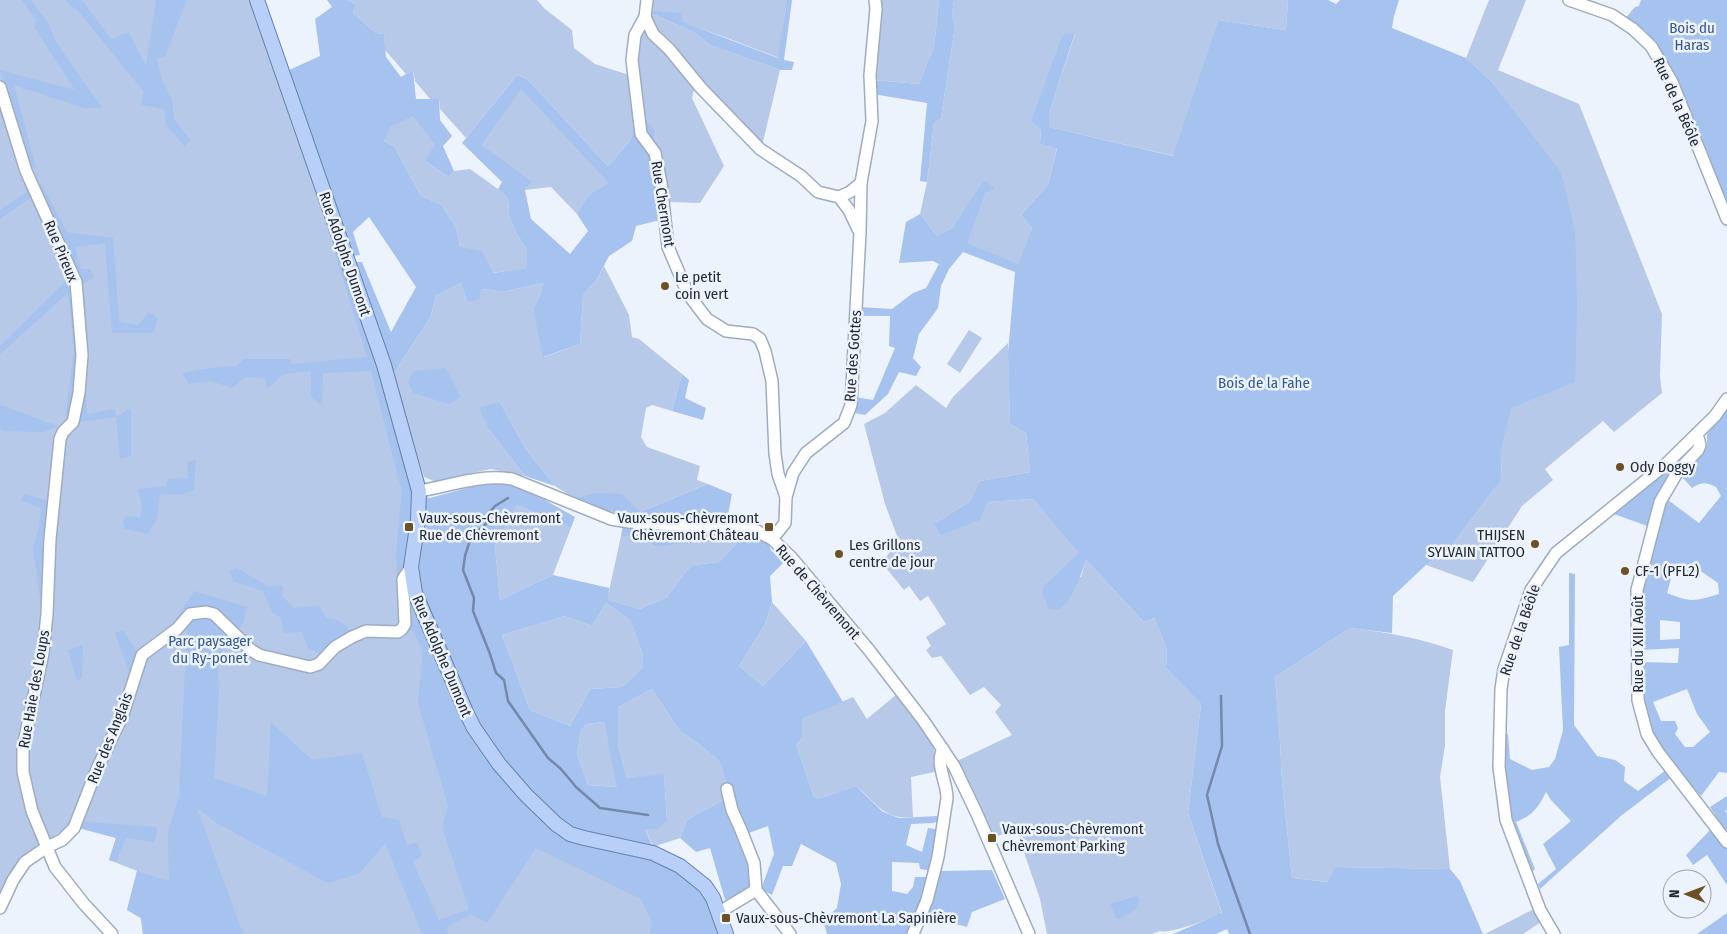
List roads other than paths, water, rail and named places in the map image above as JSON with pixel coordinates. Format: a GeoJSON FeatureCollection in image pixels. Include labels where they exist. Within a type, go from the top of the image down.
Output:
{"type":"FeatureCollection","features":[{"type":"Feature","properties":{"kind":"main road","name":"Rue Adolphe Dumont"},"geometry":{"type":"LineString","coordinates":[[257,0],[384,365],[419,492],[418,520],[412,566],[413,584],[419,605],[474,728],[526,795],[556,824],[570,834],[653,853],[680,866],[705,886],[713,898],[721,926]]}},
{"type":"Feature","properties":{"kind":"street"},"geometry":{"type":"LineString","coordinates":[[647,0],[645,17],[653,34],[669,48],[701,88],[760,149],[801,176],[818,192],[839,197],[850,192],[860,182]]}},
{"type":"Feature","properties":{"kind":"street","name":"Rue des Gottes"},"geometry":{"type":"LineString","coordinates":[[772,539],[785,523],[786,497],[793,473],[806,453],[844,423],[851,405],[860,232],[860,182],[872,121],[870,75],[876,9],[875,0]]}},
{"type":"Feature","properties":{"kind":"street","name":"Rue de la Béôle"},"geometry":{"type":"LineString","coordinates":[[1569,0],[1612,15],[1633,29],[1651,46],[1672,82],[1727,219]]}},
{"type":"Feature","properties":{"kind":"street","name":"Rue Chermont"},"geometry":{"type":"LineString","coordinates":[[645,17],[635,34],[632,60],[641,134],[655,153],[668,246],[688,294],[706,319],[726,331],[753,334],[760,339],[765,351],[772,381],[775,454],[778,474],[786,497]]}},
{"type":"Feature","properties":{"kind":"street","name":"Rue Pireux"},"geometry":{"type":"LineString","coordinates":[[0,86],[26,171],[76,282],[82,355],[79,393],[73,422]]}},
{"type":"Feature","properties":{"kind":"street","name":"Rue des Gottes"},"geometry":{"type":"LineString","coordinates":[[839,197],[849,210],[860,232]]}},
{"type":"Feature","properties":{"kind":"street","name":"Rue de la Béôle"},"geometry":{"type":"LineString","coordinates":[[1554,934],[1540,910],[1506,820],[1503,807],[1499,767],[1500,699],[1504,670],[1531,590],[1556,553],[1666,464],[1715,416],[1727,398]]}},
{"type":"Feature","properties":{"kind":"street","name":"Rue Haie des Loups"},"geometry":{"type":"LineString","coordinates":[[73,422],[63,432],[60,439],[50,539],[47,614],[43,653],[23,747],[23,772],[32,811],[55,867],[112,934]]}},
{"type":"Feature","properties":{"kind":"street","name":"Rue du XIII Août"},"geometry":{"type":"LineString","coordinates":[[1697,434],[1700,444],[1698,450],[1678,471],[1660,502],[1637,590],[1638,700],[1648,734],[1654,746],[1727,842]]}},
{"type":"Feature","properties":{"kind":"street","name":"Rue de Chèvremont"},"geometry":{"type":"LineString","coordinates":[[419,492],[484,477],[497,477],[512,479],[611,519],[629,522],[744,528],[758,531],[772,539],[791,557],[869,650],[943,749],[954,766],[977,814],[1029,934]]}},
{"type":"Feature","properties":{"kind":"street","name":"Rue des Anglais"},"geometry":{"type":"LineString","coordinates":[[46,847],[62,840],[74,828],[97,769],[122,717],[142,655],[177,629],[190,614],[206,612],[214,614],[251,650],[259,655],[310,667],[319,664],[335,647],[366,631],[398,632],[402,629],[405,624],[403,579],[412,566]]}},
{"type":"Feature","properties":{"kind":"street"},"geometry":{"type":"LineString","coordinates":[[913,934],[926,900],[940,847],[947,798],[947,788],[940,761],[943,749]]}},
{"type":"Feature","properties":{"kind":"street"},"geometry":{"type":"LineString","coordinates":[[727,789],[732,810],[754,863],[756,890],[790,934]]}},
{"type":"Feature","properties":{"kind":"street"},"geometry":{"type":"LineString","coordinates":[[0,908],[13,880],[25,862],[46,847]]}},
{"type":"Feature","properties":{"kind":"street"},"geometry":{"type":"LineString","coordinates":[[721,926],[756,890]]}},
{"type":"Feature","properties":{"kind":"waterway"},"geometry":{"type":"LineString","coordinates":[[508,498],[495,506],[488,514],[486,524],[471,537],[463,570],[474,598],[473,611],[496,673],[504,680],[508,701],[548,758],[600,808],[648,815]]}},
{"type":"Feature","properties":{"kind":"waterway"},"geometry":{"type":"LineString","coordinates":[[1221,696],[1222,746],[1207,795],[1218,844],[1250,934]]}},
{"type":"Feature","properties":{"kind":"place","name":"Le petit coin vert"},"geometry":{"type":"Point","coordinates":[665,286]}},
{"type":"Feature","properties":{"kind":"place","name":"Ody Doggy"},"geometry":{"type":"Point","coordinates":[1620,467]}},
{"type":"Feature","properties":{"kind":"place","name":"Vaux-sous-Chèvremont Rue de Chèvremont"},"geometry":{"type":"Point","coordinates":[409,527]}},
{"type":"Feature","properties":{"kind":"place","name":"Vaux-sous-Chèvremont Chèvremont Château"},"geometry":{"type":"Point","coordinates":[769,527]}},
{"type":"Feature","properties":{"kind":"place","name":"THIJSEN SYLVAIN TATTOO"},"geometry":{"type":"Point","coordinates":[1535,544]}},
{"type":"Feature","properties":{"kind":"place","name":"Les Grillons centre de jour"},"geometry":{"type":"Point","coordinates":[839,554]}},
{"type":"Feature","properties":{"kind":"place","name":"CF-1 (PFL2)"},"geometry":{"type":"Point","coordinates":[1625,571]}},
{"type":"Feature","properties":{"kind":"place","name":"Vaux-sous-Chèvremont Chèvremont Parking"},"geometry":{"type":"Point","coordinates":[992,838]}},
{"type":"Feature","properties":{"kind":"place","name":"Vaux-sous-Chèvremont La Sapinière"},"geometry":{"type":"Point","coordinates":[726,918]}},
{"type":"Feature","properties":{"kind":"park label","name":"Bois du Haras"},"geometry":{"type":"Point","coordinates":[1692,36]}},
{"type":"Feature","properties":{"kind":"park label","name":"Bois de la Fahe"},"geometry":{"type":"Point","coordinates":[1264,383]}},
{"type":"Feature","properties":{"kind":"park label","name":"Parc paysager du Ry-ponet"},"geometry":{"type":"Point","coordinates":[210,650]}}]}
